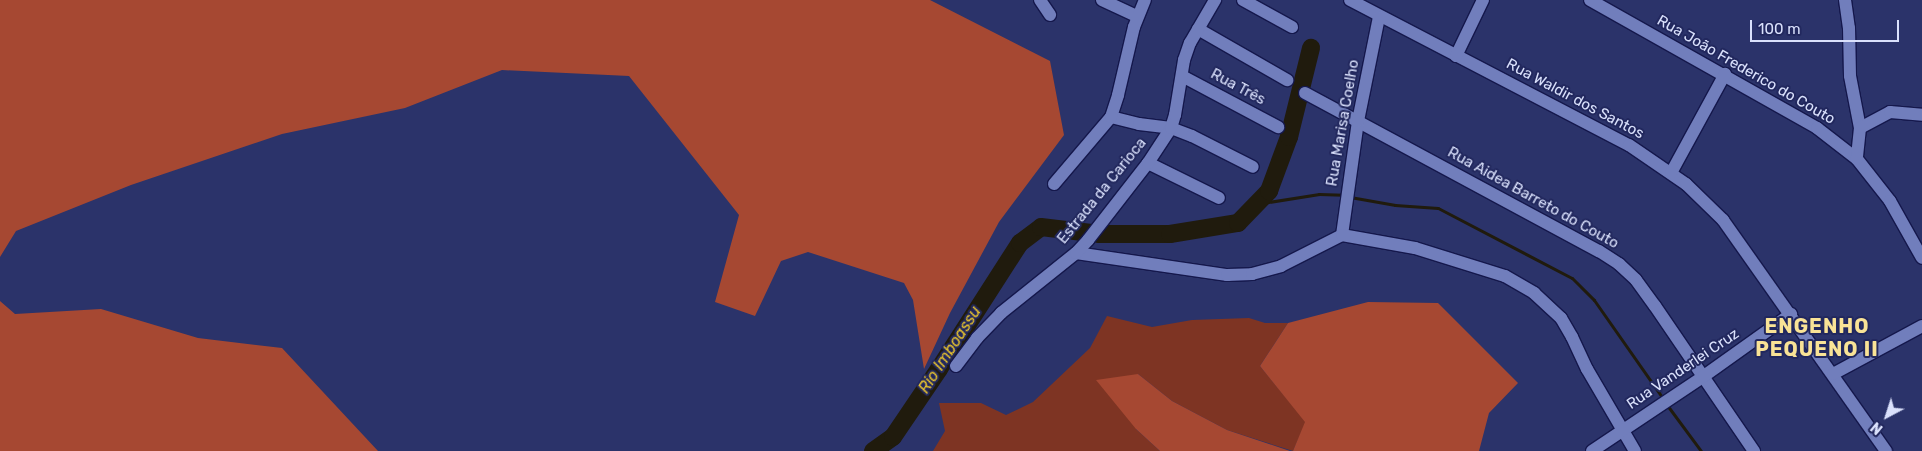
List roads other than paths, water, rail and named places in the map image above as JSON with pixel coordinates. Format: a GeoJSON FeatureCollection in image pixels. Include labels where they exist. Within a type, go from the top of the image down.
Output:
{"type":"FeatureCollection","features":[{"type":"Feature","properties":{"kind":"street"},"geometry":{"type":"LineString","coordinates":[[1040,0],[1050,15]]}},
{"type":"Feature","properties":{"kind":"street"},"geometry":{"type":"LineString","coordinates":[[1102,0],[1137,16]]}},
{"type":"Feature","properties":{"kind":"street"},"geometry":{"type":"LineString","coordinates":[[1054,184],[1111,117],[1137,16],[1145,0]]}},
{"type":"Feature","properties":{"kind":"street","name":"Estrada da Carioca"},"geometry":{"type":"LineString","coordinates":[[956,366],[977,338],[1001,313],[1076,253],[1148,163],[1171,128],[1190,42],[1215,0]]}},
{"type":"Feature","properties":{"kind":"street"},"geometry":{"type":"LineString","coordinates":[[1243,0],[1292,27]]}},
{"type":"Feature","properties":{"kind":"street","name":"Rua Waldir dos Santos"},"geometry":{"type":"LineString","coordinates":[[1350,0],[1628,145],[1671,173],[1703,199],[1723,220],[1886,451]]}},
{"type":"Feature","properties":{"kind":"street"},"geometry":{"type":"LineString","coordinates":[[1456,56],[1483,0]]}},
{"type":"Feature","properties":{"kind":"street","name":"Rua João Frederico do Couto"},"geometry":{"type":"LineString","coordinates":[[1590,0],[1817,128],[1857,159],[1890,201],[1922,258]]}},
{"type":"Feature","properties":{"kind":"street"},"geometry":{"type":"LineString","coordinates":[[1845,0],[1849,28],[1850,76],[1860,128],[1857,159]]}},
{"type":"Feature","properties":{"kind":"street","name":"Rua Marisa Coelho"},"geometry":{"type":"LineString","coordinates":[[1342,235],[1358,121],[1379,16]]}},
{"type":"Feature","properties":{"kind":"street"},"geometry":{"type":"LineString","coordinates":[[1198,29],[1287,80]]}},
{"type":"Feature","properties":{"kind":"street"},"geometry":{"type":"LineString","coordinates":[[1671,173],[1724,74]]}},
{"type":"Feature","properties":{"kind":"street","name":"Rua Três"},"geometry":{"type":"LineString","coordinates":[[1182,76],[1278,127]]}},
{"type":"Feature","properties":{"kind":"street","name":"Rua Aidea Barreto do Couto"},"geometry":{"type":"LineString","coordinates":[[1306,93],[1598,250],[1619,264],[1636,280],[1754,451]]}},
{"type":"Feature","properties":{"kind":"street"},"geometry":{"type":"LineString","coordinates":[[1860,128],[1890,112],[1922,115]]}},
{"type":"Feature","properties":{"kind":"street"},"geometry":{"type":"LineString","coordinates":[[1111,117],[1139,124],[1171,128],[1192,136],[1253,167]]}},
{"type":"Feature","properties":{"kind":"street"},"geometry":{"type":"LineString","coordinates":[[1148,163],[1219,198]]}},
{"type":"Feature","properties":{"kind":"street"},"geometry":{"type":"LineString","coordinates":[[1076,253],[1227,275],[1252,274],[1281,266],[1342,235],[1415,248],[1474,265],[1505,276],[1534,293],[1560,318],[1572,336],[1587,369],[1635,451]]}},
{"type":"Feature","properties":{"kind":"street","name":"Rua Vanderlei Cruz"},"geometry":{"type":"LineString","coordinates":[[1592,451],[1622,429],[1704,376],[1791,314]]}},
{"type":"Feature","properties":{"kind":"street"},"geometry":{"type":"LineString","coordinates":[[1833,374],[1922,326]]}},
{"type":"Feature","properties":{"kind":"waterway","name":"Rio Imboassu"},"geometry":{"type":"LineString","coordinates":[[873,451],[893,437],[1020,243],[1041,227],[1100,234],[1170,234],[1238,223],[1269,191],[1289,137],[1311,48]]}},
{"type":"Feature","properties":{"kind":"waterway"},"geometry":{"type":"LineString","coordinates":[[1256,204],[1319,194],[1343,195]]}},
{"type":"Feature","properties":{"kind":"waterway"},"geometry":{"type":"LineString","coordinates":[[1350,197],[1395,205],[1438,208],[1572,278],[1594,300],[1664,400]]}},
{"type":"Feature","properties":{"kind":"waterway"},"geometry":{"type":"LineString","coordinates":[[1667,405],[1701,451]]}},
{"type":"Feature","properties":{"kind":"district","name":"ENGENHO PEQUENO II"},"geometry":{"type":"Point","coordinates":[1817,338]}}]}
